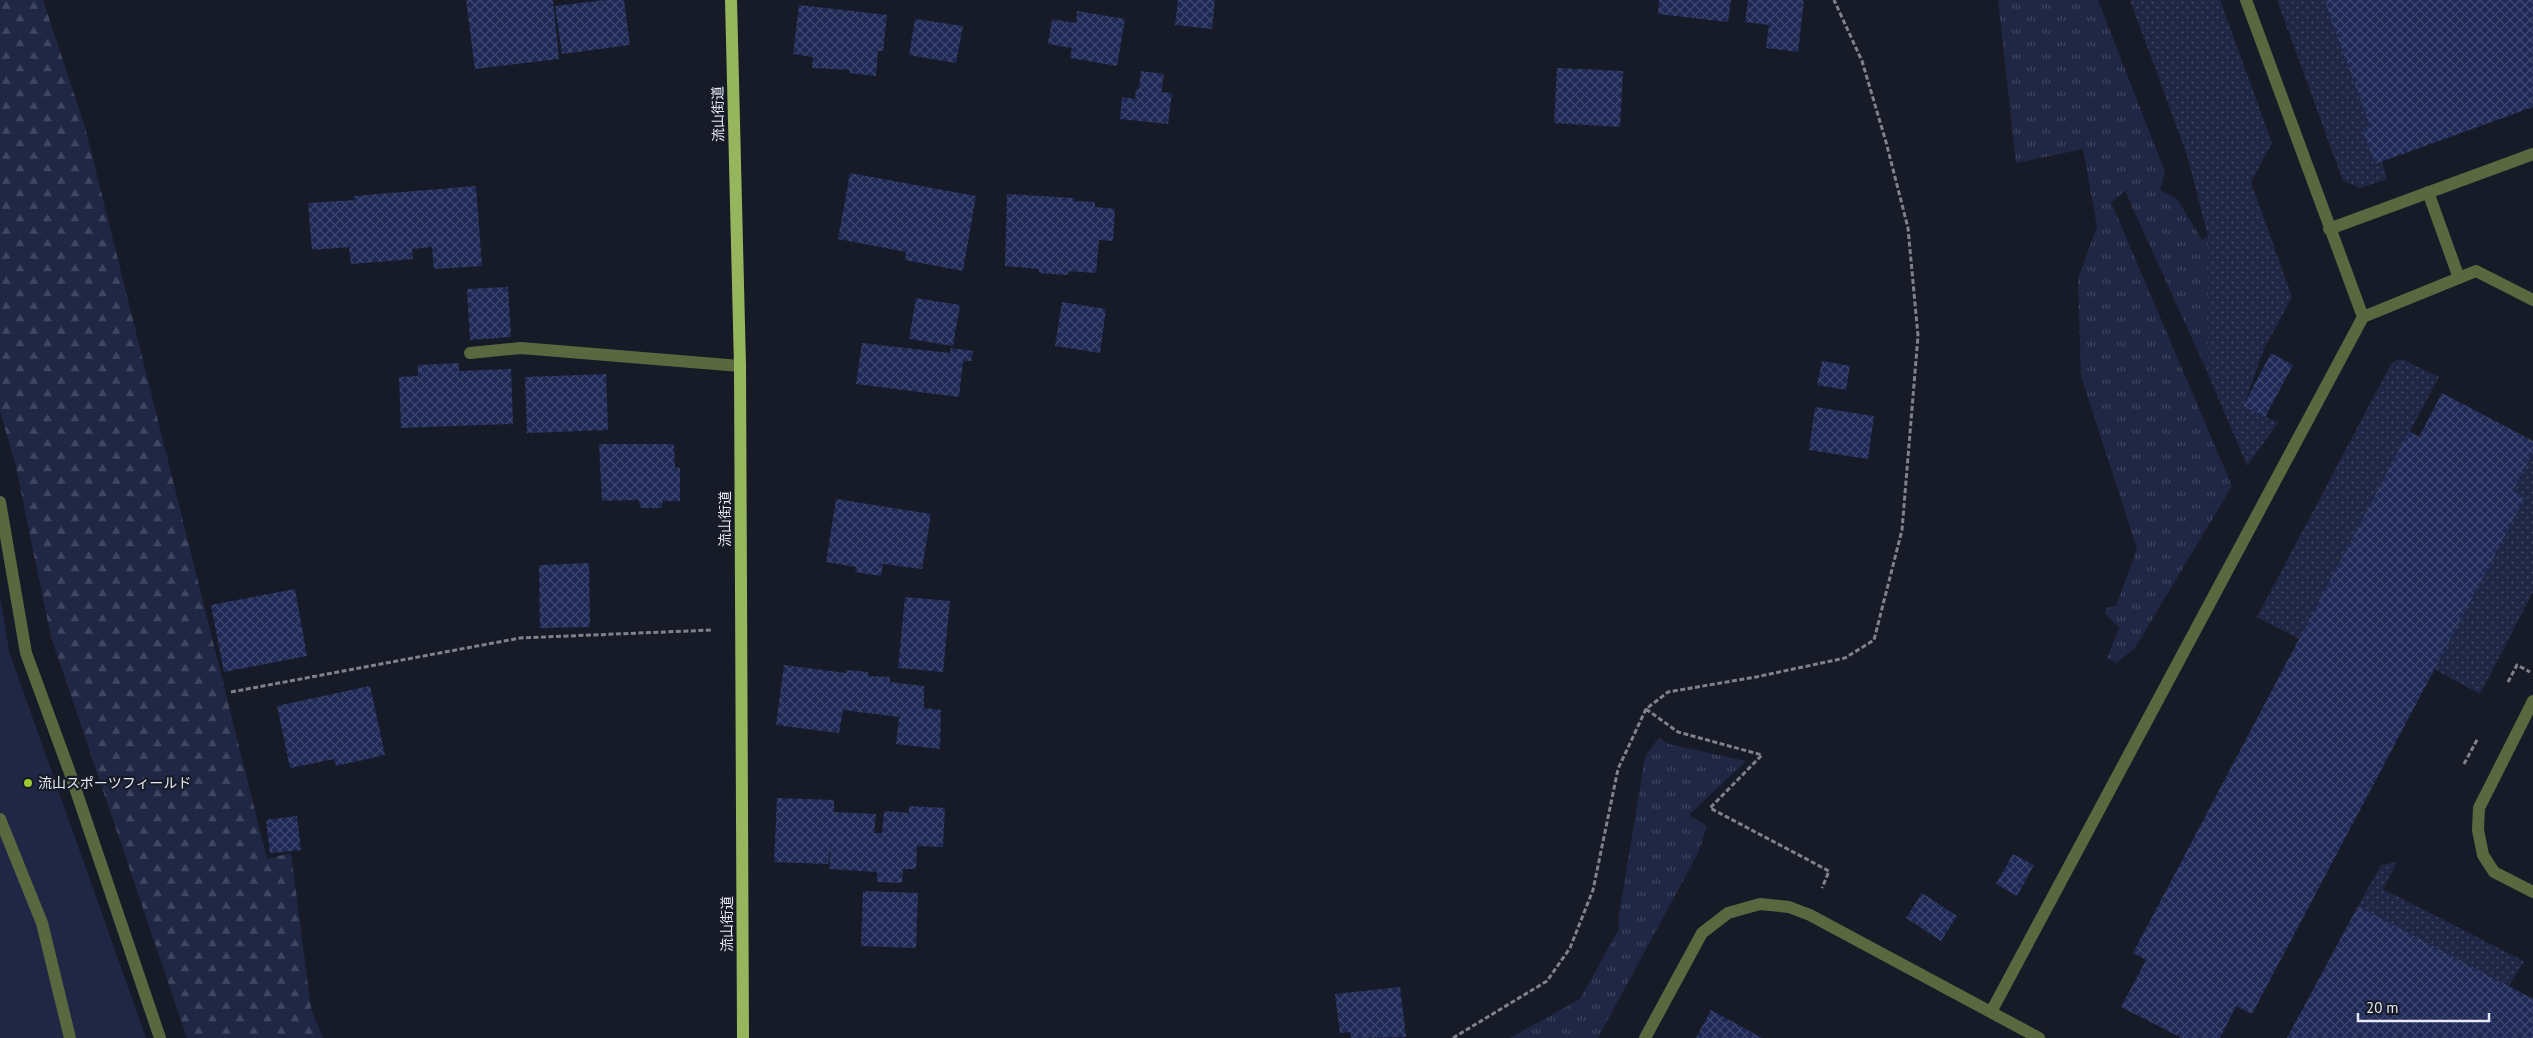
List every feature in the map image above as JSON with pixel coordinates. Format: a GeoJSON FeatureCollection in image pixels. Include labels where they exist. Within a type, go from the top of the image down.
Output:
{"type":"FeatureCollection","features":[{"type":"Feature","properties":{"kind":"main road","name":"流山街道"},"geometry":{"type":"LineString","coordinates":[[731,0],[740,366],[743,1038]]}},
{"type":"Feature","properties":{"kind":"street"},"geometry":{"type":"LineString","coordinates":[[2246,0],[2363,317]]}},
{"type":"Feature","properties":{"kind":"street"},"geometry":{"type":"LineString","coordinates":[[2329,229],[2533,154]]}},
{"type":"Feature","properties":{"kind":"street"},"geometry":{"type":"LineString","coordinates":[[2428,192],[2459,278]]}},
{"type":"Feature","properties":{"kind":"street"},"geometry":{"type":"LineString","coordinates":[[1991,1012],[2363,317],[2476,271],[2533,300]]}},
{"type":"Feature","properties":{"kind":"street"},"geometry":{"type":"LineString","coordinates":[[470,352],[521,348],[740,366]]}},
{"type":"Feature","properties":{"kind":"street"},"geometry":{"type":"LineString","coordinates":[[0,502],[26,653],[70,773],[160,1038]]}},
{"type":"Feature","properties":{"kind":"street"},"geometry":{"type":"LineString","coordinates":[[2533,701],[2479,808],[2478,830],[2483,856],[2494,872],[2533,892]]}},
{"type":"Feature","properties":{"kind":"street"},"geometry":{"type":"LineString","coordinates":[[0,819],[42,923],[70,1038]]}},
{"type":"Feature","properties":{"kind":"street"},"geometry":{"type":"LineString","coordinates":[[1645,1038],[1702,933],[1728,913],[1760,904],[1789,906],[1810,914],[2039,1038]]}},
{"type":"Feature","properties":{"kind":"path"},"geometry":{"type":"LineString","coordinates":[[1453,1038],[1492,1017],[1546,981],[1570,948],[1593,890],[1618,769],[1646,709],[1668,692],[1845,658],[1874,640],[1902,530],[1918,336],[1908,228],[1862,61],[1834,0]]}},
{"type":"Feature","properties":{"kind":"path"},"geometry":{"type":"LineString","coordinates":[[231,692],[520,638],[741,628]]}},
{"type":"Feature","properties":{"kind":"path"},"geometry":{"type":"LineString","coordinates":[[1646,709],[1678,732],[1762,755],[1710,808],[1829,871],[1810,914]]}},
{"type":"Feature","properties":{"kind":"green space"},"geometry":{"type":"Polygon","coordinates":[[[0,0],[43,0],[85,127],[267,859],[291,853],[311,1009],[323,1038],[187,1038],[51,637],[16,467],[0,411],[0,0]]]}},
{"type":"Feature","properties":{"kind":"green space"},"geometry":{"type":"Polygon","coordinates":[[[1998,0],[2098,0],[2165,172],[2160,190],[2177,199],[2202,240],[2208,236],[2208,374],[2125,191],[2111,202],[2232,486],[2135,648],[2116,663],[2107,658],[2119,628],[2105,613],[2106,608],[2116,606],[2137,549],[2081,376],[2078,279],[2097,226],[2083,149],[2016,163],[1998,0]]]}},
{"type":"Feature","properties":{"kind":"green space"},"geometry":{"type":"Polygon","coordinates":[[[2130,0],[2220,0],[2272,143],[2251,182],[2292,297],[2264,349],[2244,405],[2278,423],[2247,466],[2208,374],[2208,236],[2187,155],[2130,0]]]}},
{"type":"Feature","properties":{"kind":"green space"},"geometry":{"type":"Polygon","coordinates":[[[2277,0],[2324,0],[2370,126],[2362,129],[2375,164],[2382,162],[2387,179],[2360,188],[2343,181],[2277,0]]]}},
{"type":"Feature","properties":{"kind":"green space"},"geometry":{"type":"Polygon","coordinates":[[[2397,360],[2404,360],[2439,377],[2299,639],[2257,617],[2391,364],[2397,360]]]}},
{"type":"Feature","properties":{"kind":"green space"},"geometry":{"type":"Polygon","coordinates":[[[2533,452],[2533,592],[2480,694],[2434,669],[2525,498],[2513,491],[2533,452]]]}},
{"type":"Feature","properties":{"kind":"green space","name":"流山スポーツフィールド"},"geometry":{"type":"Polygon","coordinates":[[[0,595],[9,651],[146,1038],[0,1038],[0,595]]]}},
{"type":"Feature","properties":{"kind":"green space"},"geometry":{"type":"Polygon","coordinates":[[[1659,737],[1668,744],[1746,761],[1689,815],[1707,826],[1699,851],[1598,1038],[1510,1038],[1580,999],[1619,929],[1618,921],[1645,757],[1659,737]]]}},
{"type":"Feature","properties":{"kind":"green space"},"geometry":{"type":"Polygon","coordinates":[[[2397,862],[2383,889],[2524,961],[2509,986],[2358,906],[2381,865],[2397,862]]]}},
{"type":"Feature","properties":{"kind":"building"},"geometry":{"type":"Polygon","coordinates":[[[466,0],[553,0],[559,59],[475,69],[466,0]]]}},
{"type":"Feature","properties":{"kind":"building"},"geometry":{"type":"Polygon","coordinates":[[[605,0],[624,0],[630,45],[562,54],[555,6],[605,0]]]}},
{"type":"Feature","properties":{"kind":"building"},"geometry":{"type":"Polygon","coordinates":[[[1178,0],[1215,0],[1212,29],[1175,25],[1178,0]]]}},
{"type":"Feature","properties":{"kind":"building"},"geometry":{"type":"Polygon","coordinates":[[[1659,0],[1731,0],[1728,22],[1658,14],[1659,0]]]}},
{"type":"Feature","properties":{"kind":"building"},"geometry":{"type":"Polygon","coordinates":[[[1748,0],[1804,0],[1798,52],[1766,48],[1769,25],[1745,22],[1748,0]]]}},
{"type":"Feature","properties":{"kind":"building"},"geometry":{"type":"Polygon","coordinates":[[[2324,0],[2533,0],[2533,107],[2375,164],[2362,129],[2370,126],[2324,0]]]}},
{"type":"Feature","properties":{"kind":"building"},"geometry":{"type":"Polygon","coordinates":[[[799,5],[887,15],[883,51],[878,51],[876,76],[849,73],[850,70],[812,68],[813,57],[793,54],[799,5]]]}},
{"type":"Feature","properties":{"kind":"building"},"geometry":{"type":"Polygon","coordinates":[[[1077,11],[1125,19],[1117,66],[1070,58],[1072,48],[1048,44],[1052,19],[1076,23],[1077,11]]]}},
{"type":"Feature","properties":{"kind":"building"},"geometry":{"type":"Polygon","coordinates":[[[915,19],[963,26],[956,63],[909,55],[915,19]]]}},
{"type":"Feature","properties":{"kind":"building"},"geometry":{"type":"Polygon","coordinates":[[[1557,68],[1623,71],[1620,127],[1554,123],[1557,68]]]}},
{"type":"Feature","properties":{"kind":"building"},"geometry":{"type":"Polygon","coordinates":[[[1141,71],[1164,74],[1161,92],[1172,93],[1168,124],[1120,119],[1122,97],[1135,99],[1136,89],[1139,89],[1141,71]]]}},
{"type":"Feature","properties":{"kind":"building"},"geometry":{"type":"Polygon","coordinates":[[[850,173],[976,196],[963,271],[905,260],[906,252],[838,239],[850,173]]]}},
{"type":"Feature","properties":{"kind":"building"},"geometry":{"type":"Polygon","coordinates":[[[476,186],[482,266],[434,269],[432,247],[412,249],[413,259],[351,264],[349,247],[312,250],[308,203],[354,200],[354,196],[476,186]]]}},
{"type":"Feature","properties":{"kind":"building"},"geometry":{"type":"Polygon","coordinates":[[[1007,194],[1074,198],[1074,201],[1095,202],[1095,207],[1115,209],[1113,241],[1099,240],[1096,273],[1069,271],[1067,275],[1039,273],[1039,269],[1005,266],[1007,194]]]}},
{"type":"Feature","properties":{"kind":"building"},"geometry":{"type":"Polygon","coordinates":[[[508,287],[511,337],[470,340],[467,289],[508,287]]]}},
{"type":"Feature","properties":{"kind":"building"},"geometry":{"type":"Polygon","coordinates":[[[916,298],[960,305],[953,346],[909,339],[916,298]]]}},
{"type":"Feature","properties":{"kind":"building"},"geometry":{"type":"Polygon","coordinates":[[[1062,302],[1106,309],[1100,353],[1055,346],[1062,302]]]}},
{"type":"Feature","properties":{"kind":"building"},"geometry":{"type":"Polygon","coordinates":[[[862,343],[950,353],[951,348],[973,351],[971,361],[963,361],[959,397],[856,384],[862,343]]]}},
{"type":"Feature","properties":{"kind":"building"},"geometry":{"type":"Polygon","coordinates":[[[2271,353],[2293,365],[2265,417],[2243,406],[2271,353]]]}},
{"type":"Feature","properties":{"kind":"building"},"geometry":{"type":"Polygon","coordinates":[[[1822,361],[1850,366],[1846,390],[1817,385],[1822,361]]]}},
{"type":"Feature","properties":{"kind":"building"},"geometry":{"type":"Polygon","coordinates":[[[459,363],[459,371],[511,369],[513,424],[401,428],[399,377],[418,376],[418,365],[459,363]]]}},
{"type":"Feature","properties":{"kind":"building"},"geometry":{"type":"Polygon","coordinates":[[[606,374],[608,430],[527,433],[525,377],[606,374]]]}},
{"type":"Feature","properties":{"kind":"building"},"geometry":{"type":"Polygon","coordinates":[[[2442,393],[2533,441],[2533,452],[2513,491],[2525,498],[2252,1014],[2236,1006],[2220,1038],[2182,1038],[2121,1007],[2146,960],[2133,953],[2409,431],[2419,437],[2442,393]]]}},
{"type":"Feature","properties":{"kind":"building"},"geometry":{"type":"Polygon","coordinates":[[[1815,407],[1874,416],[1868,459],[1809,450],[1815,407]]]}},
{"type":"Feature","properties":{"kind":"building"},"geometry":{"type":"Polygon","coordinates":[[[599,444],[674,444],[675,467],[680,468],[680,501],[663,501],[661,508],[640,508],[639,500],[602,501],[599,444]]]}},
{"type":"Feature","properties":{"kind":"building"},"geometry":{"type":"Polygon","coordinates":[[[836,499],[931,514],[922,569],[883,564],[881,576],[855,572],[856,567],[826,562],[836,499]]]}},
{"type":"Feature","properties":{"kind":"building"},"geometry":{"type":"Polygon","coordinates":[[[589,563],[590,627],[540,628],[539,565],[589,563]]]}},
{"type":"Feature","properties":{"kind":"building"},"geometry":{"type":"Polygon","coordinates":[[[295,589],[307,656],[224,672],[211,605],[295,589]]]}},
{"type":"Feature","properties":{"kind":"building"},"geometry":{"type":"Polygon","coordinates":[[[905,597],[950,601],[943,672],[898,668],[905,597]]]}},
{"type":"Feature","properties":{"kind":"building"},"geometry":{"type":"Polygon","coordinates":[[[784,665],[846,673],[847,670],[868,672],[868,676],[890,677],[890,682],[924,686],[924,708],[941,710],[940,749],[896,744],[899,717],[843,710],[839,733],[776,725],[784,665]]]}},
{"type":"Feature","properties":{"kind":"building"},"geometry":{"type":"Polygon","coordinates":[[[370,686],[385,755],[336,766],[334,759],[290,768],[277,706],[370,686]]]}},
{"type":"Feature","properties":{"kind":"building"},"geometry":{"type":"Polygon","coordinates":[[[777,798],[834,800],[834,812],[876,814],[874,833],[882,833],[884,811],[909,813],[909,806],[945,808],[943,847],[917,846],[916,869],[903,869],[902,883],[877,882],[877,872],[829,869],[831,844],[828,864],[774,862],[777,798]]]}},
{"type":"Feature","properties":{"kind":"building"},"geometry":{"type":"Polygon","coordinates":[[[297,816],[301,850],[270,853],[266,820],[297,816]]]}},
{"type":"Feature","properties":{"kind":"building"},"geometry":{"type":"Polygon","coordinates":[[[2013,854],[2034,865],[2017,896],[1996,884],[2013,854]]]}},
{"type":"Feature","properties":{"kind":"building"},"geometry":{"type":"Polygon","coordinates":[[[863,891],[918,893],[916,948],[861,946],[863,891]]]}},
{"type":"Feature","properties":{"kind":"building"},"geometry":{"type":"Polygon","coordinates":[[[1922,893],[1957,916],[1941,941],[1906,918],[1922,893]]]}},
{"type":"Feature","properties":{"kind":"building"},"geometry":{"type":"Polygon","coordinates":[[[2358,906],[2533,999],[2533,1038],[2287,1038],[2358,906]]]}},
{"type":"Feature","properties":{"kind":"building"},"geometry":{"type":"Polygon","coordinates":[[[1400,987],[1406,1037],[1351,1038],[1350,1032],[1340,1033],[1335,994],[1400,987]]]}},
{"type":"Feature","properties":{"kind":"building"},"geometry":{"type":"Polygon","coordinates":[[[1711,1010],[1762,1038],[1696,1038],[1711,1010]]]}},
{"type":"Feature","properties":{"kind":"place","name":"流山スポーツフィールド"},"geometry":{"type":"Point","coordinates":[28,783]}}]}
